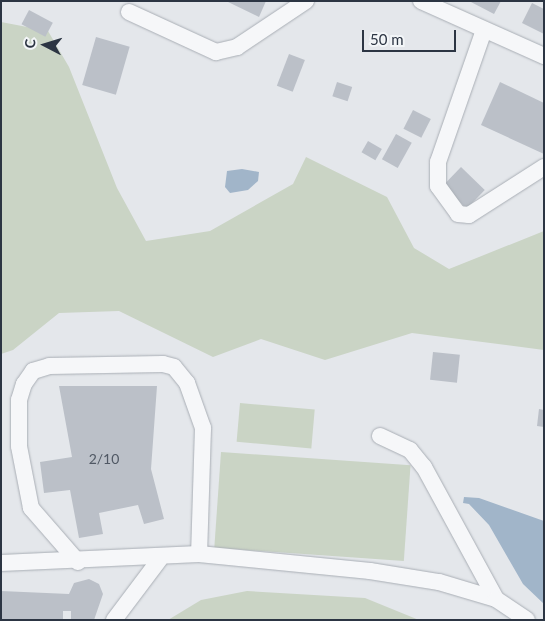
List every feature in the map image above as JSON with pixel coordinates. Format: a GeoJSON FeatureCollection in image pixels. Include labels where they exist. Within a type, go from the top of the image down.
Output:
{"type":"FeatureCollection","features":[{"type":"Feature","properties":{"kind":"street"},"geometry":{"type":"LineString","coordinates":[[129,12],[216,52],[237,47],[306,1]]}},
{"type":"Feature","properties":{"kind":"street"},"geometry":{"type":"LineString","coordinates":[[421,1],[544,56]]}},
{"type":"Feature","properties":{"kind":"street"},"geometry":{"type":"LineString","coordinates":[[484,30],[438,162],[438,186],[458,214],[469,215],[544,167]]}},
{"type":"Feature","properties":{"kind":"street"},"geometry":{"type":"LineString","coordinates":[[78,562],[31,508],[19,446],[19,400],[24,384],[33,371],[49,366],[163,364],[174,367],[187,383],[202,428],[199,554]]}},
{"type":"Feature","properties":{"kind":"street"},"geometry":{"type":"LineString","coordinates":[[380,436],[410,450],[424,467],[496,599]]}},
{"type":"Feature","properties":{"kind":"street"},"geometry":{"type":"LineString","coordinates":[[1,563],[160,559],[199,554],[370,571],[439,582],[496,599],[527,620]]}},
{"type":"Feature","properties":{"kind":"street"},"geometry":{"type":"LineString","coordinates":[[114,620],[160,559]]}},
{"type":"Feature","properties":{"kind":"green space"},"geometry":{"type":"Polygon","coordinates":[[[1,22],[48,31],[69,67],[117,188],[146,241],[210,231],[293,184],[306,157],[387,197],[414,248],[449,269],[544,231],[544,350],[412,333],[325,360],[261,339],[213,357],[119,311],[59,313],[13,350],[1,354],[1,22]]]}},
{"type":"Feature","properties":{"kind":"green space"},"geometry":{"type":"Polygon","coordinates":[[[240,403],[315,410],[311,448],[237,442],[240,403]]]}},
{"type":"Feature","properties":{"kind":"green space"},"geometry":{"type":"Polygon","coordinates":[[[221,452],[411,465],[404,561],[214,548],[221,452]]]}},
{"type":"Feature","properties":{"kind":"green space"},"geometry":{"type":"Polygon","coordinates":[[[247,591],[365,598],[419,620],[168,620],[201,600],[247,591]]]}},
{"type":"Feature","properties":{"kind":"water"},"geometry":{"type":"Polygon","coordinates":[[[242,169],[259,172],[258,181],[248,190],[230,193],[225,187],[227,171],[242,169]]]}},
{"type":"Feature","properties":{"kind":"water"},"geometry":{"type":"Polygon","coordinates":[[[464,497],[479,498],[544,521],[544,604],[523,584],[489,525],[469,504],[463,503],[464,497]]]}},
{"type":"Feature","properties":{"kind":"building"},"geometry":{"type":"Polygon","coordinates":[[[226,1],[266,1],[259,17],[226,1]]]}},
{"type":"Feature","properties":{"kind":"building"},"geometry":{"type":"Polygon","coordinates":[[[469,1],[501,1],[494,14],[469,1]]]}},
{"type":"Feature","properties":{"kind":"building"},"geometry":{"type":"Polygon","coordinates":[[[532,3],[544,9],[544,34],[522,23],[532,3]]]}},
{"type":"Feature","properties":{"kind":"building"},"geometry":{"type":"Polygon","coordinates":[[[29,10],[53,23],[45,37],[21,24],[29,10]]]}},
{"type":"Feature","properties":{"kind":"building"},"geometry":{"type":"Polygon","coordinates":[[[96,37],[130,47],[116,95],[82,85],[96,37]]]}},
{"type":"Feature","properties":{"kind":"building"},"geometry":{"type":"Polygon","coordinates":[[[289,54],[305,60],[293,92],[277,86],[289,54]]]}},
{"type":"Feature","properties":{"kind":"building"},"geometry":{"type":"Polygon","coordinates":[[[337,82],[352,87],[348,101],[332,96],[337,82]]]}},
{"type":"Feature","properties":{"kind":"building"},"geometry":{"type":"Polygon","coordinates":[[[500,82],[544,103],[544,154],[481,125],[500,82]]]}},
{"type":"Feature","properties":{"kind":"building"},"geometry":{"type":"Polygon","coordinates":[[[413,110],[431,119],[421,138],[403,129],[413,110]]]}},
{"type":"Feature","properties":{"kind":"building"},"geometry":{"type":"Polygon","coordinates":[[[396,134],[412,143],[398,168],[382,159],[396,134]]]}},
{"type":"Feature","properties":{"kind":"building"},"geometry":{"type":"Polygon","coordinates":[[[368,141],[382,149],[375,160],[362,152],[368,141]]]}},
{"type":"Feature","properties":{"kind":"building"},"geometry":{"type":"Polygon","coordinates":[[[461,167],[485,190],[467,209],[443,186],[461,167]]]}},
{"type":"Feature","properties":{"kind":"building"},"geometry":{"type":"Polygon","coordinates":[[[433,352],[460,355],[457,383],[430,380],[433,352]]]}},
{"type":"Feature","properties":{"kind":"building"},"geometry":{"type":"Polygon","coordinates":[[[59,386],[157,386],[151,469],[164,519],[144,524],[138,505],[99,513],[103,534],[79,538],[70,490],[44,493],[40,462],[72,457],[59,386]]]}},
{"type":"Feature","properties":{"kind":"building"},"geometry":{"type":"Polygon","coordinates":[[[539,409],[544,410],[544,427],[537,426],[539,409]]]}},
{"type":"Feature","properties":{"kind":"building"},"geometry":{"type":"Polygon","coordinates":[[[89,579],[99,584],[103,594],[94,620],[71,620],[71,611],[63,611],[63,620],[1,620],[1,591],[69,594],[74,583],[89,579]]]}}]}
